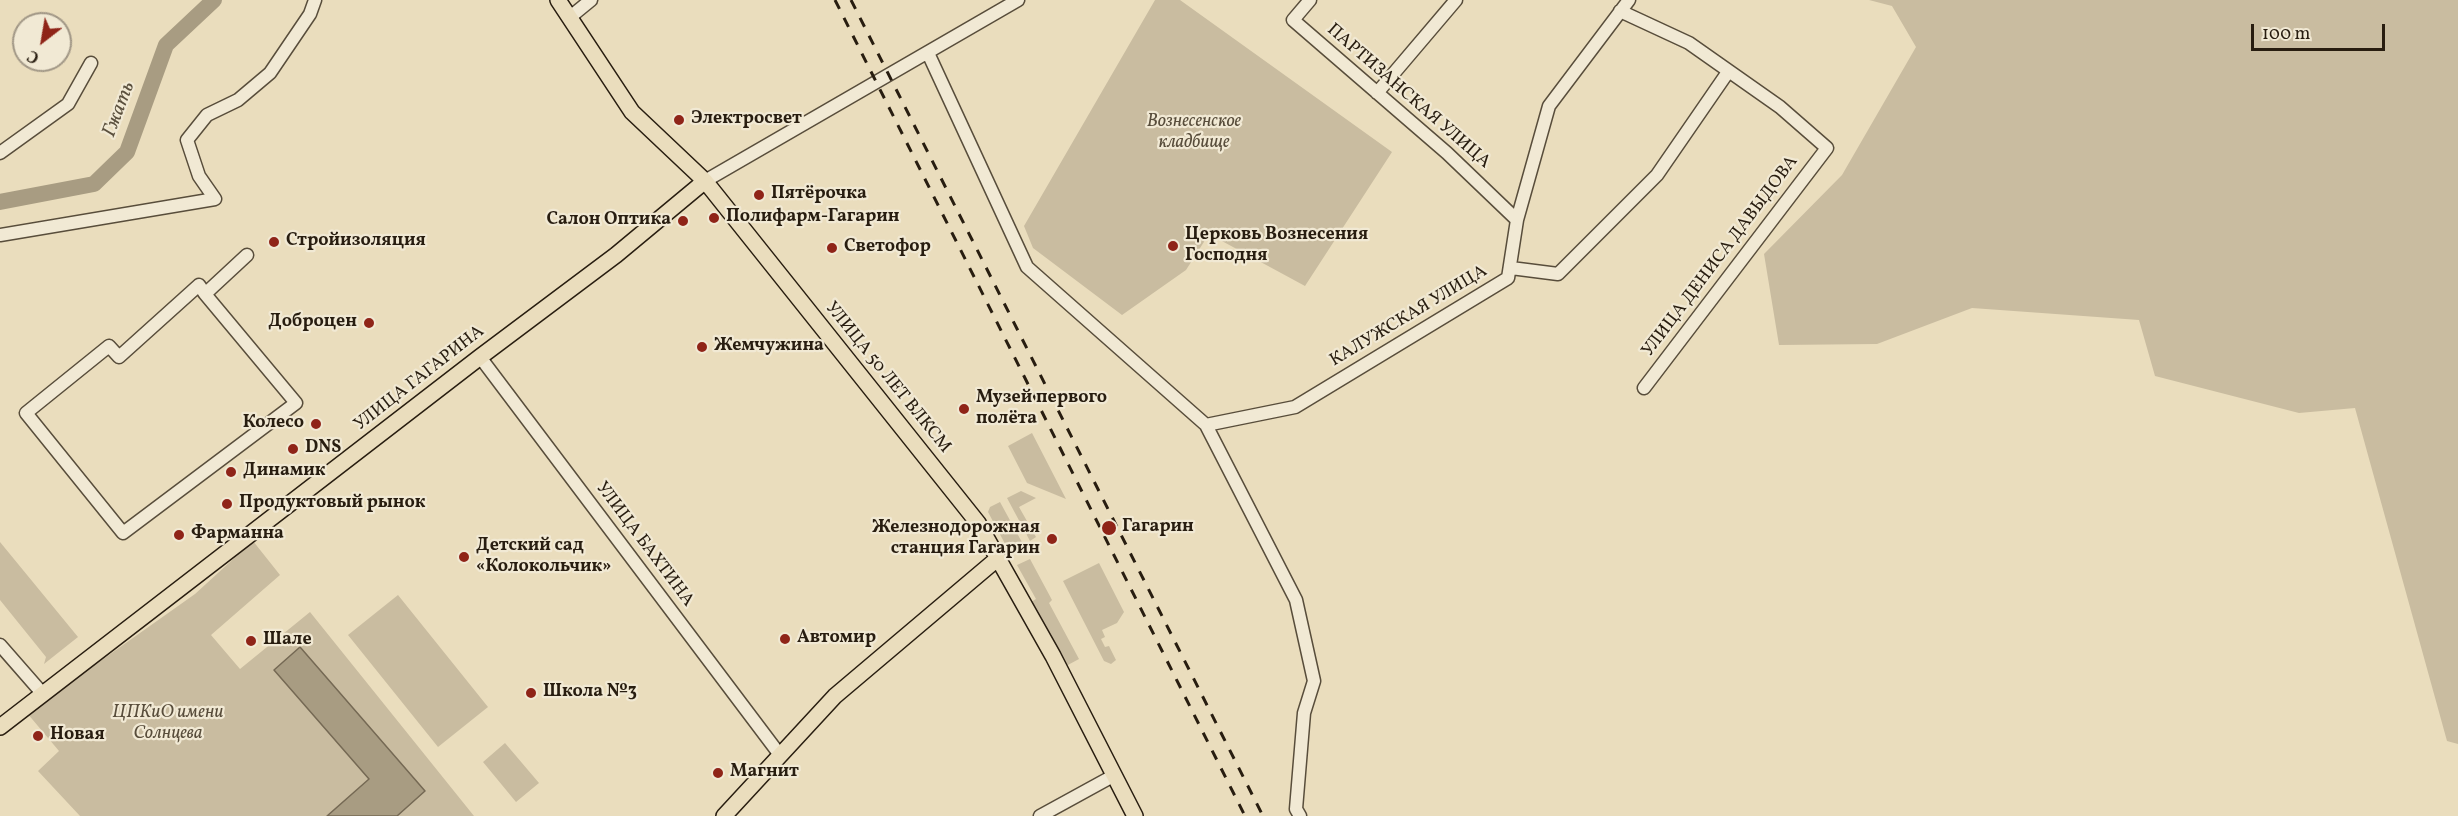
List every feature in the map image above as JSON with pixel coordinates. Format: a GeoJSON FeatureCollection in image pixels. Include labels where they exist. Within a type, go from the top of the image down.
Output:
{"type":"FeatureCollection","features":[{"type":"Feature","properties":{"kind":"main road","name":"УЛИЦА 50 ЛЕТ ВЛКСМ"},"geometry":{"type":"LineString","coordinates":[[558,0],[632,112],[705,181],[978,523],[1053,656],[1135,816]]}},
{"type":"Feature","properties":{"kind":"main road","name":"УЛИЦА ГАГАРИНА"},"geometry":{"type":"LineString","coordinates":[[0,726],[616,255],[705,181]]}},
{"type":"Feature","properties":{"kind":"main road"},"geometry":{"type":"LineString","coordinates":[[724,816],[835,696],[998,559]]}},
{"type":"Feature","properties":{"kind":"street"},"geometry":{"type":"LineString","coordinates":[[0,235],[215,200],[199,176],[187,140],[207,116],[238,100],[270,73],[310,14],[315,0]]}},
{"type":"Feature","properties":{"kind":"street"},"geometry":{"type":"LineString","coordinates":[[569,18],[591,0]]}},
{"type":"Feature","properties":{"kind":"street","name":"УЛИЦА ГАГАРИНА"},"geometry":{"type":"LineString","coordinates":[[705,181],[1018,0]]}},
{"type":"Feature","properties":{"kind":"street","name":"ПАРТИЗАНСКАЯ УЛИЦА"},"geometry":{"type":"LineString","coordinates":[[1310,0],[1293,20],[1447,153],[1517,220]]}},
{"type":"Feature","properties":{"kind":"street"},"geometry":{"type":"LineString","coordinates":[[1377,93],[1456,0]]}},
{"type":"Feature","properties":{"kind":"street","name":"КАЛУЖСКАЯ УЛИЦА"},"geometry":{"type":"LineString","coordinates":[[1206,425],[1295,407],[1508,278],[1517,220],[1549,106],[1629,0]]}},
{"type":"Feature","properties":{"kind":"street"},"geometry":{"type":"LineString","coordinates":[[1511,268],[1558,274],[1657,175],[1728,72],[1689,43],[1620,11]]}},
{"type":"Feature","properties":{"kind":"street"},"geometry":{"type":"LineString","coordinates":[[928,53],[1027,267],[1206,425],[1296,600],[1314,681],[1304,713],[1296,809],[1300,816]]}},
{"type":"Feature","properties":{"kind":"street"},"geometry":{"type":"LineString","coordinates":[[0,153],[68,104],[91,63]]}},
{"type":"Feature","properties":{"kind":"street","name":"УЛИЦА ДЕНИСА ДАВЫДОВА"},"geometry":{"type":"LineString","coordinates":[[1644,388],[1827,148],[1780,107],[1728,72]]}},
{"type":"Feature","properties":{"kind":"street"},"geometry":{"type":"LineString","coordinates":[[205,294],[248,255]]}},
{"type":"Feature","properties":{"kind":"street"},"geometry":{"type":"LineString","coordinates":[[199,285],[205,294],[296,403],[123,533],[26,413],[110,346],[120,357],[199,285]]}},
{"type":"Feature","properties":{"kind":"street","name":"УЛИЦА БАХТИНА"},"geometry":{"type":"LineString","coordinates":[[480,357],[780,755]]}},
{"type":"Feature","properties":{"kind":"street"},"geometry":{"type":"LineString","coordinates":[[0,645],[42,693]]}},
{"type":"Feature","properties":{"kind":"street"},"geometry":{"type":"LineString","coordinates":[[1040,816],[1113,776]]}},
{"type":"Feature","properties":{"kind":"green space","name":"Вознесенское кладбище"},"geometry":{"type":"Polygon","coordinates":[[[1155,0],[1180,0],[1392,152],[1305,286],[1209,234],[1186,270],[1122,315],[1033,248],[1024,226],[1155,0]]]}},
{"type":"Feature","properties":{"kind":"green space"},"geometry":{"type":"Polygon","coordinates":[[[1869,0],[2458,0],[2458,744],[2447,741],[2355,408],[2299,413],[2155,376],[2139,320],[1972,308],[1877,344],[1779,345],[1764,254],[1842,175],[1916,47],[1892,6],[1869,0]]]}},
{"type":"Feature","properties":{"kind":"green space"},"geometry":{"type":"Polygon","coordinates":[[[1032,433],[1066,499],[1027,483],[1008,446],[1032,433]]]}},
{"type":"Feature","properties":{"kind":"green space"},"geometry":{"type":"Polygon","coordinates":[[[1021,491],[1036,498],[1019,507],[1036,537],[1030,541],[1007,498],[1021,491]]]}},
{"type":"Feature","properties":{"kind":"green space"},"geometry":{"type":"Polygon","coordinates":[[[1000,502],[1024,546],[1010,553],[988,512],[990,507],[1000,502]]]}},
{"type":"Feature","properties":{"kind":"green space","name":"ЦПКиО имени Солнцева"},"geometry":{"type":"Polygon","coordinates":[[[253,541],[280,575],[211,635],[240,669],[310,612],[474,816],[80,816],[38,771],[59,751],[27,713],[195,594],[253,541]]]}},
{"type":"Feature","properties":{"kind":"green space"},"geometry":{"type":"Polygon","coordinates":[[[0,542],[78,637],[44,664],[46,657],[0,600],[0,542]]]}},
{"type":"Feature","properties":{"kind":"green space"},"geometry":{"type":"Polygon","coordinates":[[[1030,559],[1052,600],[1049,603],[1079,659],[1066,666],[1031,602],[1036,599],[1017,565],[1030,559]]]}},
{"type":"Feature","properties":{"kind":"green space"},"geometry":{"type":"Polygon","coordinates":[[[1099,563],[1124,612],[1117,623],[1102,630],[1105,637],[1101,639],[1105,647],[1109,646],[1116,660],[1111,664],[1104,661],[1063,581],[1099,563]]]}},
{"type":"Feature","properties":{"kind":"green space"},"geometry":{"type":"Polygon","coordinates":[[[398,595],[488,707],[438,747],[348,635],[398,595]]]}},
{"type":"Feature","properties":{"kind":"green space"},"geometry":{"type":"Polygon","coordinates":[[[505,743],[539,783],[516,802],[483,762],[505,743]]]}},
{"type":"Feature","properties":{"kind":"shaded area"},"geometry":{"type":"Polygon","coordinates":[[[300,647],[425,791],[397,816],[327,816],[369,779],[274,670],[300,647]]]}},
{"type":"Feature","properties":{"kind":"waterway","name":"Гжать"},"geometry":{"type":"LineString","coordinates":[[0,202],[94,184],[127,152],[166,45],[214,0]]}},
{"type":"Feature","properties":{"kind":"railway"},"geometry":{"type":"LineString","coordinates":[[835,0],[1245,816]]}},
{"type":"Feature","properties":{"kind":"railway"},"geometry":{"type":"LineString","coordinates":[[851,0],[1263,816]]}},
{"type":"Feature","properties":{"kind":"place","name":"Электросвет"},"geometry":{"type":"Point","coordinates":[679,120]}},
{"type":"Feature","properties":{"kind":"place","name":"Пятёрочка"},"geometry":{"type":"Point","coordinates":[759,195]}},
{"type":"Feature","properties":{"kind":"place","name":"Полифарм-Гагарин"},"geometry":{"type":"Point","coordinates":[714,218]}},
{"type":"Feature","properties":{"kind":"place","name":"Салон Оптика"},"geometry":{"type":"Point","coordinates":[683,221]}},
{"type":"Feature","properties":{"kind":"place","name":"Стройизоляция"},"geometry":{"type":"Point","coordinates":[274,242]}},
{"type":"Feature","properties":{"kind":"place","name":"Церковь Вознесения Господня"},"geometry":{"type":"Point","coordinates":[1173,246]}},
{"type":"Feature","properties":{"kind":"place","name":"Светофор"},"geometry":{"type":"Point","coordinates":[832,248]}},
{"type":"Feature","properties":{"kind":"place","name":"Доброцен"},"geometry":{"type":"Point","coordinates":[369,323]}},
{"type":"Feature","properties":{"kind":"place","name":"Жемчужина"},"geometry":{"type":"Point","coordinates":[702,347]}},
{"type":"Feature","properties":{"kind":"place","name":"Музей первого полёта"},"geometry":{"type":"Point","coordinates":[964,409]}},
{"type":"Feature","properties":{"kind":"place","name":"Колесо"},"geometry":{"type":"Point","coordinates":[316,424]}},
{"type":"Feature","properties":{"kind":"place","name":"DNS"},"geometry":{"type":"Point","coordinates":[293,449]}},
{"type":"Feature","properties":{"kind":"place","name":"Динамик"},"geometry":{"type":"Point","coordinates":[231,472]}},
{"type":"Feature","properties":{"kind":"place","name":"Продуктовый рынок"},"geometry":{"type":"Point","coordinates":[227,504]}},
{"type":"Feature","properties":{"kind":"place","name":"Гагарин"},"geometry":{"type":"Point","coordinates":[1109,528]}},
{"type":"Feature","properties":{"kind":"place","name":"Фарманна"},"geometry":{"type":"Point","coordinates":[179,535]}},
{"type":"Feature","properties":{"kind":"place","name":"Железнодорожная станция Гагарин"},"geometry":{"type":"Point","coordinates":[1052,539]}},
{"type":"Feature","properties":{"kind":"place","name":"Детский сад «Колокольчик»"},"geometry":{"type":"Point","coordinates":[464,557]}},
{"type":"Feature","properties":{"kind":"place","name":"Автомир"},"geometry":{"type":"Point","coordinates":[785,639]}},
{"type":"Feature","properties":{"kind":"place","name":"Шале"},"geometry":{"type":"Point","coordinates":[251,641]}},
{"type":"Feature","properties":{"kind":"place","name":"Школа №3"},"geometry":{"type":"Point","coordinates":[531,693]}},
{"type":"Feature","properties":{"kind":"place","name":"Новая"},"geometry":{"type":"Point","coordinates":[38,736]}},
{"type":"Feature","properties":{"kind":"place","name":"Магнит"},"geometry":{"type":"Point","coordinates":[718,773]}}]}
